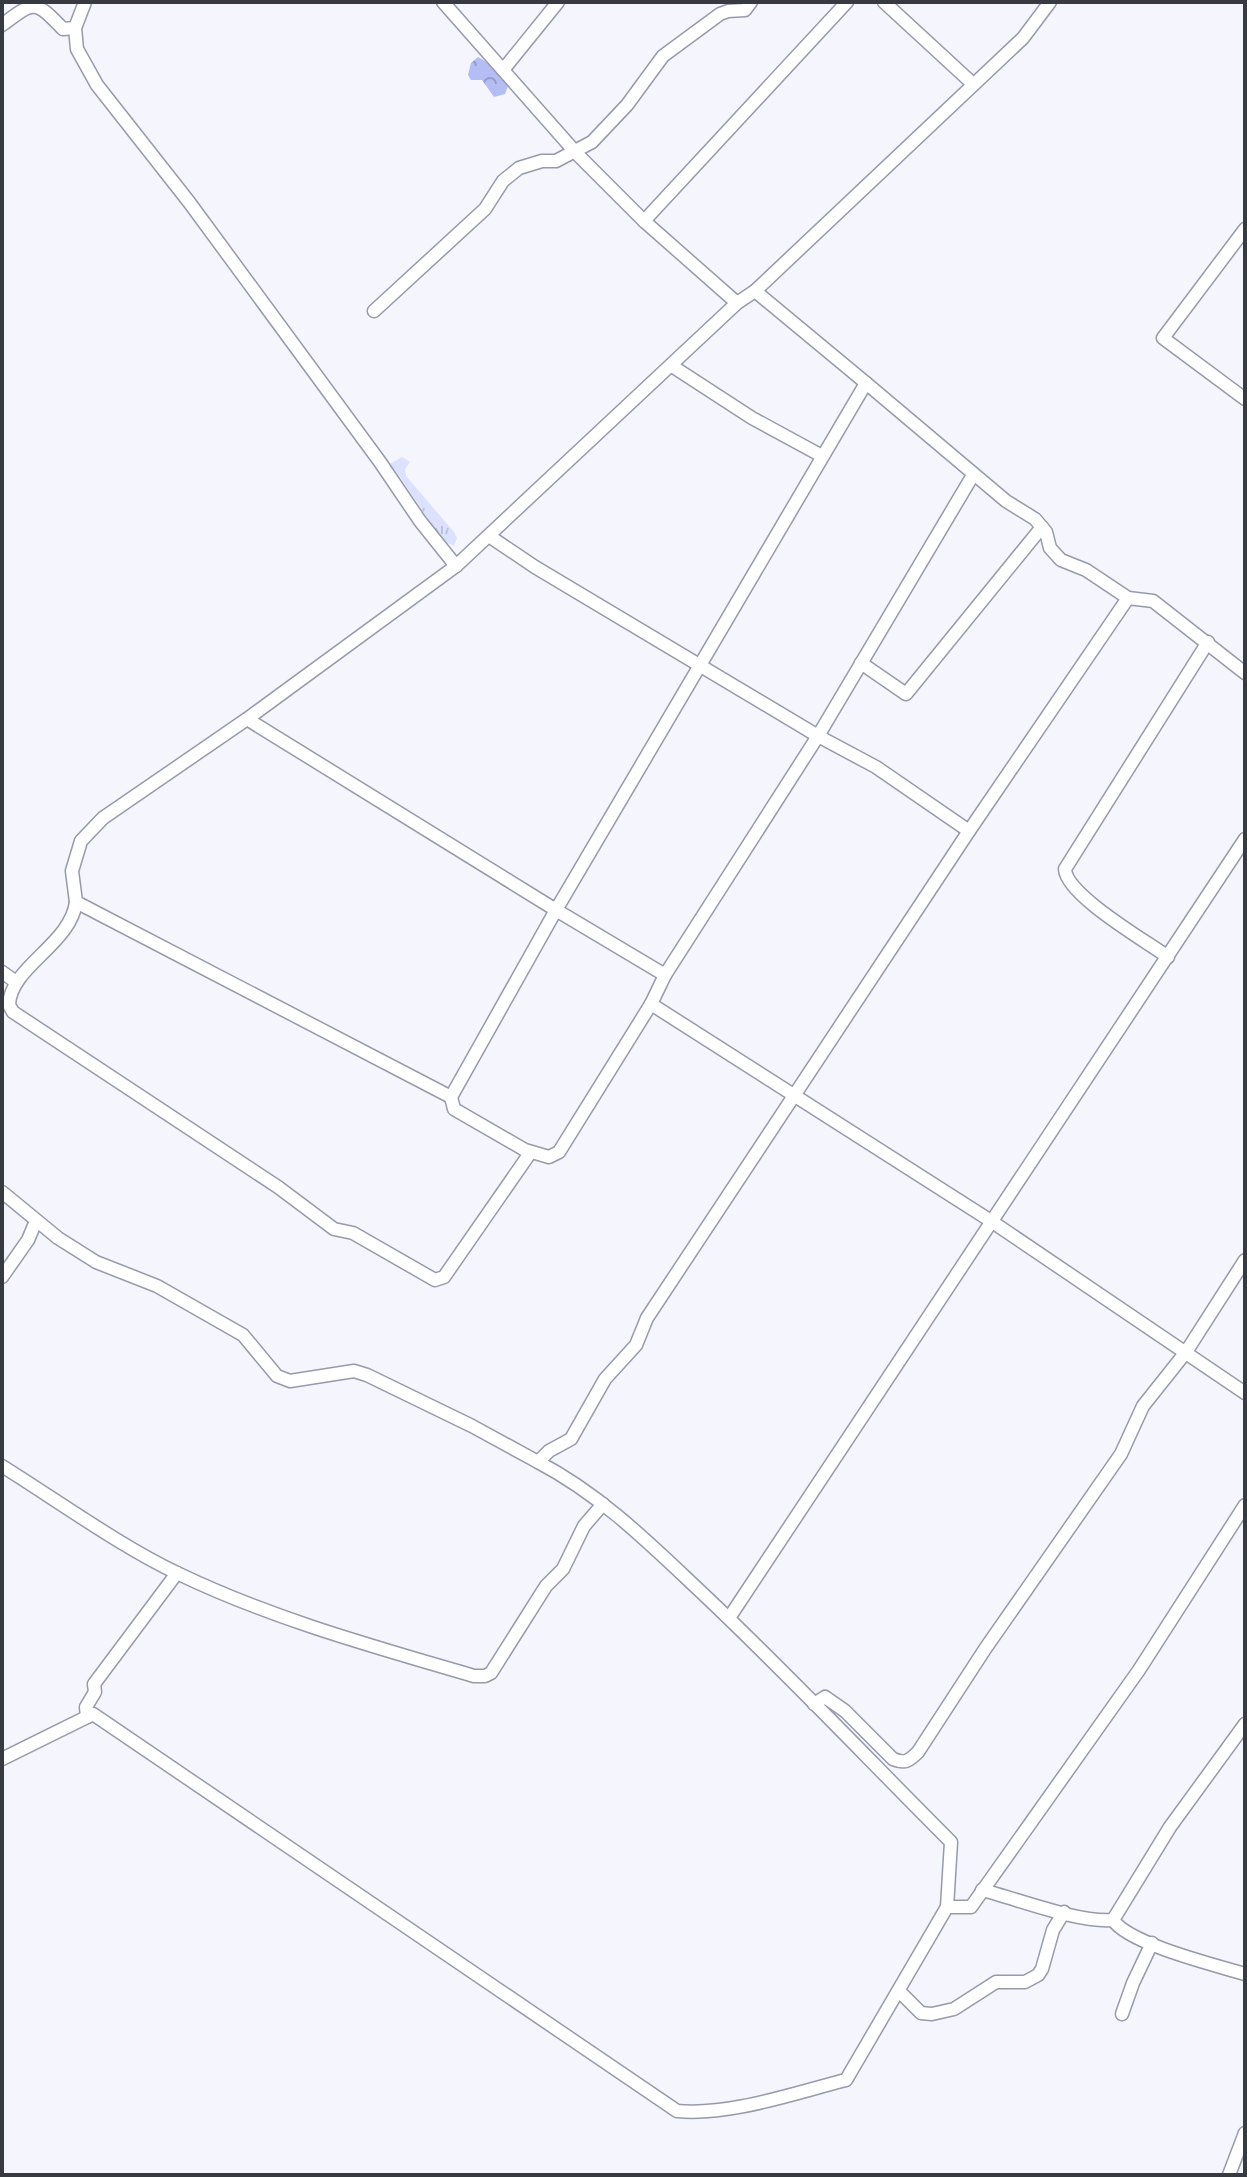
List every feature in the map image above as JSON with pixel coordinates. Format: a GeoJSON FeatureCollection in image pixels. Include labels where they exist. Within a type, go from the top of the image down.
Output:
{"type":"FeatureCollection","features":[{"type":"Feature","properties":{"kind":"street"},"geometry":{"type":"LineString","coordinates":[[85,2],[75,28],[77,49],[97,85],[189,202],[420,521],[456,566]]}},
{"type":"Feature","properties":{"kind":"street"},"geometry":{"type":"LineString","coordinates":[[443,2],[575,151],[644,221],[737,303]]}},
{"type":"Feature","properties":{"kind":"street"},"geometry":{"type":"LineString","coordinates":[[503,70],[558,2]]}},
{"type":"Feature","properties":{"kind":"street"},"geometry":{"type":"LineString","coordinates":[[374,311],[485,209],[503,181],[519,168],[542,161],[556,161],[592,142],[627,105],[663,56],[720,14],[745,10],[751,2]]}},
{"type":"Feature","properties":{"kind":"street"},"geometry":{"type":"LineString","coordinates":[[644,221],[847,2]]}},
{"type":"Feature","properties":{"kind":"street"},"geometry":{"type":"LineString","coordinates":[[884,2],[973,84]]}},
{"type":"Feature","properties":{"kind":"street"},"geometry":{"type":"LineString","coordinates":[[528,1156],[444,1277],[435,1280],[353,1233],[334,1229],[253,1170],[6,1009],[9,997],[16,982],[50,949],[75,911],[72,871],[81,841],[103,818],[247,719],[456,566],[737,303],[755,291],[1023,38],[1050,2]]}},
{"type":"Feature","properties":{"kind":"street"},"geometry":{"type":"LineString","coordinates":[[2,25],[29,4],[48,10],[63,29],[75,28]]}},
{"type":"Feature","properties":{"kind":"street"},"geometry":{"type":"LineString","coordinates":[[1245,229],[1163,338],[1245,399]]}},
{"type":"Feature","properties":{"kind":"street"},"geometry":{"type":"LineString","coordinates":[[755,291],[973,475],[1035,519],[1042,527],[1050,548],[1061,560],[1086,570],[1128,598],[1153,601],[1245,673]]}},
{"type":"Feature","properties":{"kind":"street"},"geometry":{"type":"LineString","coordinates":[[672,366],[752,418],[822,456]]}},
{"type":"Feature","properties":{"kind":"street"},"geometry":{"type":"LineString","coordinates":[[866,383],[556,910],[451,1097],[454,1109],[525,1150],[549,1157],[559,1152],[651,1004],[665,975],[818,736],[973,475]]}},
{"type":"Feature","properties":{"kind":"street"},"geometry":{"type":"LineString","coordinates":[[861,663],[906,694],[1042,527]]}},
{"type":"Feature","properties":{"kind":"street"},"geometry":{"type":"LineString","coordinates":[[489,536],[535,567],[818,736],[876,767],[969,831]]}},
{"type":"Feature","properties":{"kind":"street"},"geometry":{"type":"LineString","coordinates":[[538,1462],[549,1451],[571,1439],[605,1379],[636,1345],[647,1318],[969,831],[1128,598]]}},
{"type":"Feature","properties":{"kind":"street"},"geometry":{"type":"LineString","coordinates":[[1168,957],[1076,891],[1065,875],[1065,869],[1208,642]]}},
{"type":"Feature","properties":{"kind":"street"},"geometry":{"type":"LineString","coordinates":[[247,719],[665,975]]}},
{"type":"Feature","properties":{"kind":"street"},"geometry":{"type":"LineString","coordinates":[[729,1618],[1245,839]]}},
{"type":"Feature","properties":{"kind":"street"},"geometry":{"type":"LineString","coordinates":[[76,902],[451,1097]]}},
{"type":"Feature","properties":{"kind":"street"},"geometry":{"type":"LineString","coordinates":[[2,972],[16,982]]}},
{"type":"Feature","properties":{"kind":"street"},"geometry":{"type":"LineString","coordinates":[[651,1004],[991,1221],[1245,1393]]}},
{"type":"Feature","properties":{"kind":"street"},"geometry":{"type":"LineString","coordinates":[[2,1192],[36,1221],[96,1262],[157,1286],[243,1335],[277,1376],[290,1381],[354,1371],[367,1375],[573,1480],[620,1515],[729,1618],[951,1842],[947,1907],[846,2080],[725,2109],[677,2111],[93,1714],[2,1759]]}},
{"type":"Feature","properties":{"kind":"street"},"geometry":{"type":"LineString","coordinates":[[2,1277],[28,1240],[36,1221]]}},
{"type":"Feature","properties":{"kind":"street"},"geometry":{"type":"LineString","coordinates":[[814,1704],[819,1699],[830,1700],[845,1711],[883,1752],[893,1759],[909,1761],[936,1727],[994,1636],[1121,1454],[1143,1406],[1186,1352],[1245,1260]]}},
{"type":"Feature","properties":{"kind":"street"},"geometry":{"type":"LineString","coordinates":[[2,1466],[177,1573],[248,1604],[474,1676],[491,1673],[546,1586],[563,1569],[584,1526],[603,1504]]}},
{"type":"Feature","properties":{"kind":"street"},"geometry":{"type":"LineString","coordinates":[[947,1907],[971,1907],[1139,1670],[1245,1505]]}},
{"type":"Feature","properties":{"kind":"street"},"geometry":{"type":"LineString","coordinates":[[87,1717],[86,1707],[95,1692],[94,1684],[177,1573]]}},
{"type":"Feature","properties":{"kind":"street"},"geometry":{"type":"LineString","coordinates":[[1113,1920],[1170,1827],[1245,1724]]}},
{"type":"Feature","properties":{"kind":"street"},"geometry":{"type":"LineString","coordinates":[[982,1890],[1102,1921],[1113,1920],[1129,1934],[1245,1974]]}},
{"type":"Feature","properties":{"kind":"street"},"geometry":{"type":"LineString","coordinates":[[899,1991],[921,2013],[932,2014],[954,2009],[996,1982],[1025,1982],[1042,1969],[1053,1930],[1064,1912]]}},
{"type":"Feature","properties":{"kind":"street"},"geometry":{"type":"LineString","coordinates":[[1122,2014],[1152,1943]]}},
{"type":"Feature","properties":{"kind":"street"},"geometry":{"type":"LineString","coordinates":[[1229,2175],[1245,2133]]}},
{"type":"Feature","properties":{"kind":"green space"},"geometry":{"type":"Polygon","coordinates":[[[478,57],[491,66],[508,86],[505,94],[494,97],[482,80],[471,80],[468,75],[471,63],[478,57]]]}},
{"type":"Feature","properties":{"kind":"green space"},"geometry":{"type":"Polygon","coordinates":[[[402,457],[410,462],[405,469],[406,476],[454,532],[457,538],[454,546],[443,541],[396,471],[388,465],[402,457]]]}}]}
